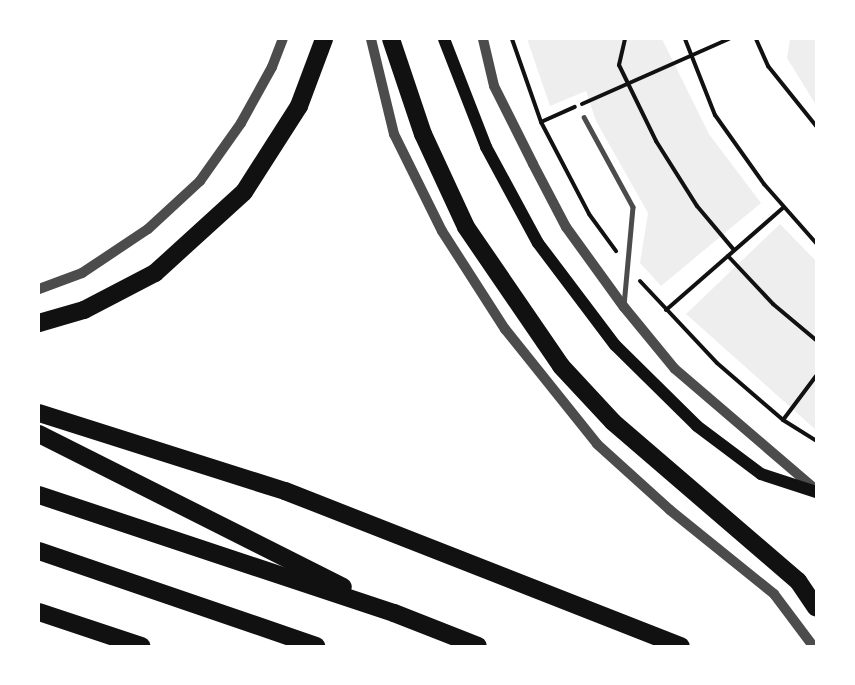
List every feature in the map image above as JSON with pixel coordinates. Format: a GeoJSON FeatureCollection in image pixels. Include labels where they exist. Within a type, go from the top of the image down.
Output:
{"type":"FeatureCollection","features":[{"type":"Feature","properties":{"kind":"highway"},"geometry":{"type":"LineString","coordinates":[[39,323],[84,310],[155,273],[244,192],[299,106],[324,39]]}},
{"type":"Feature","properties":{"kind":"highway"},"geometry":{"type":"LineString","coordinates":[[391,39],[423,134],[466,227],[561,366],[613,422],[798,581],[816,608]]}},
{"type":"Feature","properties":{"kind":"highway"},"geometry":{"type":"LineString","coordinates":[[39,412],[285,491],[681,646]]}},
{"type":"Feature","properties":{"kind":"highway"},"geometry":{"type":"LineString","coordinates":[[39,434],[394,613]]}},
{"type":"Feature","properties":{"kind":"highway"},"geometry":{"type":"LineString","coordinates":[[39,495],[394,613],[478,646]]}},
{"type":"Feature","properties":{"kind":"highway"},"geometry":{"type":"LineString","coordinates":[[39,551],[316,646]]}},
{"type":"Feature","properties":{"kind":"highway"},"geometry":{"type":"LineString","coordinates":[[39,612],[141,646]]}},
{"type":"Feature","properties":{"kind":"main road"},"geometry":{"type":"LineString","coordinates":[[444,39],[486,147],[538,243],[615,345],[697,426],[761,474],[816,491]]}},
{"type":"Feature","properties":{"kind":"street"},"geometry":{"type":"LineString","coordinates":[[39,289],[82,273],[148,229],[200,180],[242,123],[272,67],[283,39]]}},
{"type":"Feature","properties":{"kind":"street"},"geometry":{"type":"LineString","coordinates":[[371,39],[394,134],[442,231],[505,329],[597,444],[670,510],[774,594],[813,646]]}},
{"type":"Feature","properties":{"kind":"street"},"geometry":{"type":"LineString","coordinates":[[483,39],[494,86],[566,227],[624,307],[675,369],[816,491]]}},
{"type":"Feature","properties":{"kind":"lane"},"geometry":{"type":"LineString","coordinates":[[584,117],[633,207],[630,270],[624,307]]}},
{"type":"Feature","properties":{"kind":"path"},"geometry":{"type":"LineString","coordinates":[[512,39],[541,122],[589,214],[630,270],[717,363],[783,420],[816,441]]}},
{"type":"Feature","properties":{"kind":"path"},"geometry":{"type":"LineString","coordinates":[[625,39],[619,65],[662,150],[697,206],[734,250]]}},
{"type":"Feature","properties":{"kind":"path"},"geometry":{"type":"LineString","coordinates":[[685,39],[715,115],[784,207],[816,243]]}},
{"type":"Feature","properties":{"kind":"path"},"geometry":{"type":"LineString","coordinates":[[541,122],[729,39]]}},
{"type":"Feature","properties":{"kind":"path"},"geometry":{"type":"LineString","coordinates":[[756,39],[768,66],[816,126]]}},
{"type":"Feature","properties":{"kind":"path"},"geometry":{"type":"LineString","coordinates":[[666,310],[784,207]]}},
{"type":"Feature","properties":{"kind":"path"},"geometry":{"type":"LineString","coordinates":[[728,256],[773,304],[816,340]]}},
{"type":"Feature","properties":{"kind":"path"},"geometry":{"type":"LineString","coordinates":[[783,420],[816,376]]}},
{"type":"Feature","properties":{"kind":"shaded area"},"geometry":{"type":"Polygon","coordinates":[[[527,39],[662,39],[709,134],[761,203],[661,286],[640,263],[648,213],[596,121],[586,91],[550,106],[527,39]]]}},
{"type":"Feature","properties":{"kind":"shaded area"},"geometry":{"type":"Polygon","coordinates":[[[790,39],[816,39],[816,105],[787,58],[790,39]]]}},
{"type":"Feature","properties":{"kind":"shaded area"},"geometry":{"type":"Polygon","coordinates":[[[780,224],[816,261],[816,430],[686,314],[780,224]]]}}]}
